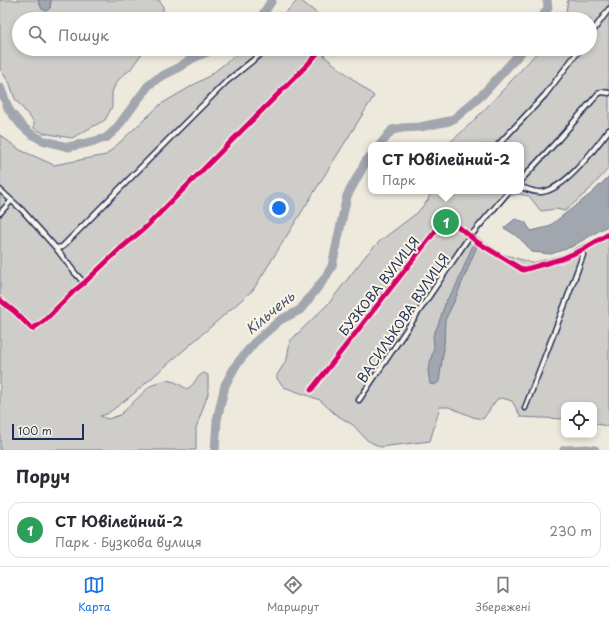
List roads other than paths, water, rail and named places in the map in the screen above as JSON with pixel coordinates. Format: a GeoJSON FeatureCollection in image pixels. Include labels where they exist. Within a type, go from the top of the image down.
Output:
{"type":"FeatureCollection","features":[{"type":"Feature","properties":{"kind":"street"},"geometry":{"type":"LineString","coordinates":[[597,25],[609,9]]}},
{"type":"Feature","properties":{"kind":"street"},"geometry":{"type":"LineString","coordinates":[[56,248],[60,248],[65,245],[166,141],[226,82],[258,56]]}},
{"type":"Feature","properties":{"kind":"street"},"geometry":{"type":"LineString","coordinates":[[0,300],[32,329],[44,321],[74,291],[146,227],[315,56]]}},
{"type":"Feature","properties":{"kind":"street"},"geometry":{"type":"LineString","coordinates":[[501,142],[545,95],[575,56]]}},
{"type":"Feature","properties":{"kind":"street"},"geometry":{"type":"LineString","coordinates":[[524,177],[598,94],[602,92],[609,93]]}},
{"type":"Feature","properties":{"kind":"street"},"geometry":{"type":"LineString","coordinates":[[524,188],[542,192],[564,182],[593,152],[609,130]]}},
{"type":"Feature","properties":{"kind":"street"},"geometry":{"type":"LineString","coordinates":[[0,190],[22,210],[56,248],[84,283]]}},
{"type":"Feature","properties":{"kind":"street","name":"ВАСИЛЬКОВА ВУЛИЦЯ"},"geometry":{"type":"LineString","coordinates":[[359,400],[471,236],[506,194]]}},
{"type":"Feature","properties":{"kind":"street"},"geometry":{"type":"LineString","coordinates":[[0,212],[11,201]]}},
{"type":"Feature","properties":{"kind":"street","name":"БУЗКОВА ВУЛИЦЯ"},"geometry":{"type":"LineString","coordinates":[[311,390],[444,220],[449,219],[477,242],[523,270],[561,259],[582,250]]}},
{"type":"Feature","properties":{"kind":"street"},"geometry":{"type":"LineString","coordinates":[[525,408],[583,255],[582,250],[609,234]]}},
{"type":"Feature","properties":{"kind":"waterway","name":"Кільчень"},"geometry":{"type":"LineString","coordinates":[[264,12],[272,0]]}},
{"type":"Feature","properties":{"kind":"waterway","name":"Кільчень"},"geometry":{"type":"LineString","coordinates":[[545,12],[548,8],[547,0]]}},
{"type":"Feature","properties":{"kind":"waterway","name":"Кільчень"},"geometry":{"type":"LineString","coordinates":[[0,87],[9,110],[21,125],[30,133],[42,140],[68,147],[106,138],[116,129],[148,86],[158,78],[198,56]]}},
{"type":"Feature","properties":{"kind":"waterway","name":"Кільчень"},"geometry":{"type":"LineString","coordinates":[[382,142],[392,130],[420,127],[449,121],[455,118],[483,94],[518,56]]}},
{"type":"Feature","properties":{"kind":"waterway","name":"Кільчень"},"geometry":{"type":"LineString","coordinates":[[215,450],[217,420],[225,385],[236,365],[254,343],[280,320],[300,310],[325,278],[332,266],[347,196],[368,159]]}},
{"type":"Feature","properties":{"kind":"waterway","name":"Кільчень"},"geometry":{"type":"LineString","coordinates":[[564,450],[595,450]]}},
{"type":"Feature","properties":{"kind":"place","name":"СT Ювілейний-2"},"geometry":{"type":"Point","coordinates":[446,222]}}]}
